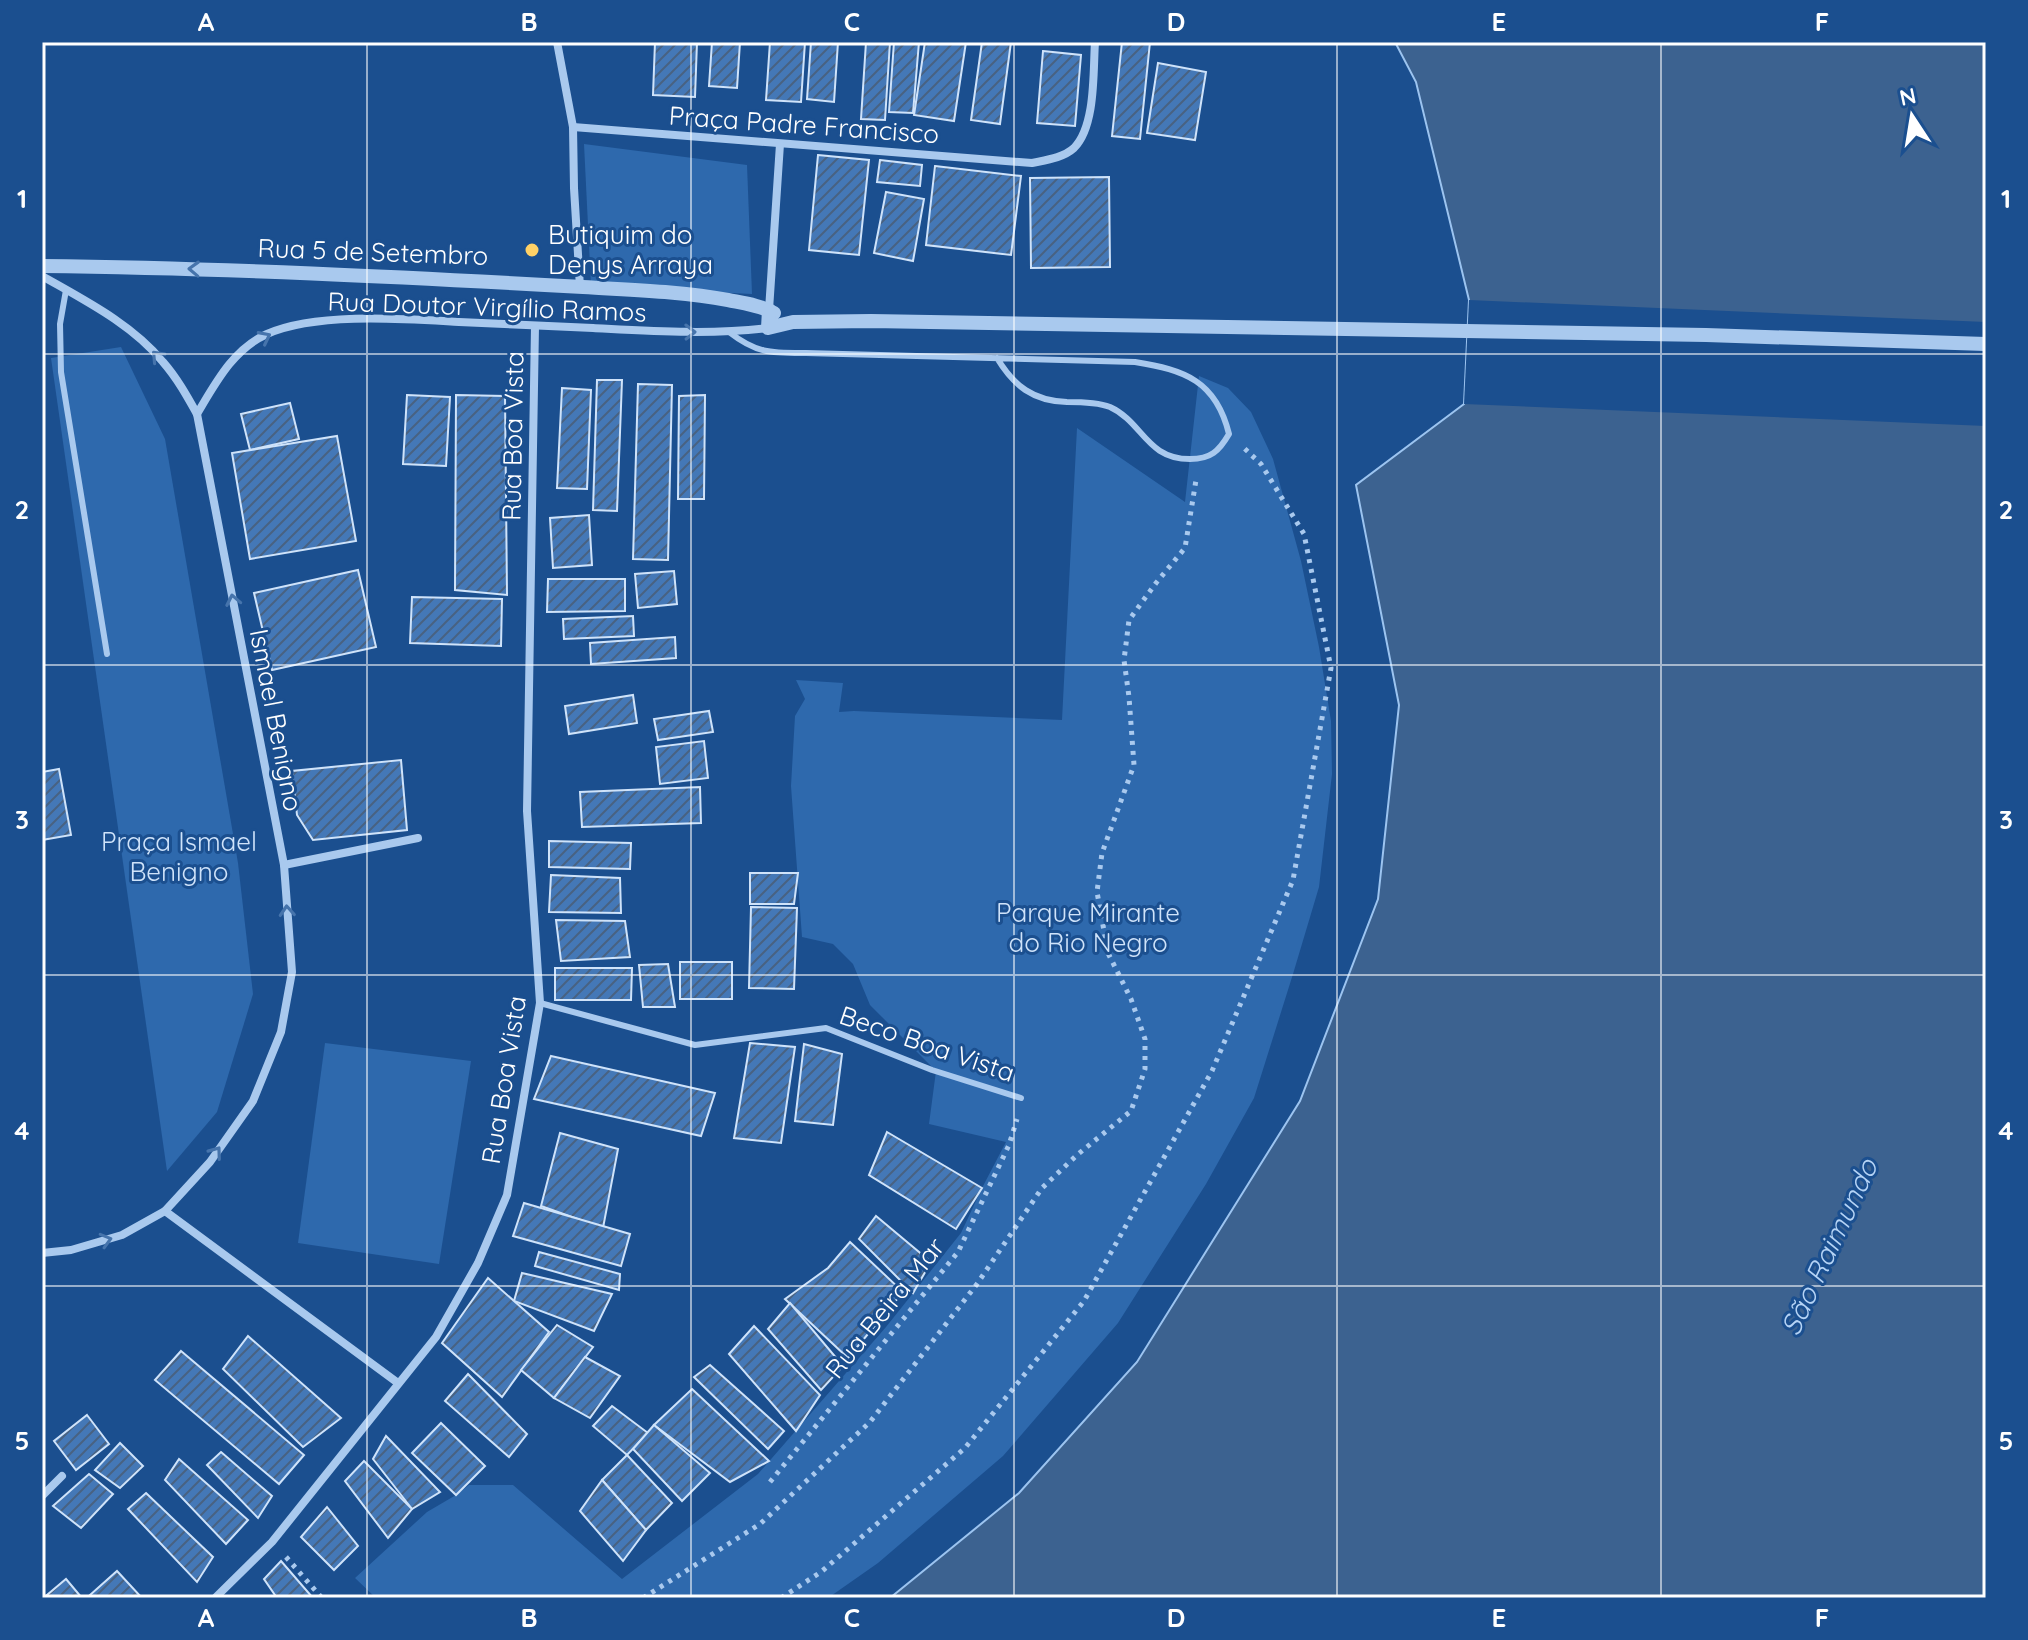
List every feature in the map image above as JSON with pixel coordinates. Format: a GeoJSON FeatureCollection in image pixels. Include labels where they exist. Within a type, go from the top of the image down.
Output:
{"type":"FeatureCollection","features":[{"type":"Feature","properties":{"kind":"street"},"geometry":{"type":"LineString","coordinates":[[557,42],[573,127],[580,287]]}},
{"type":"Feature","properties":{"kind":"street","name":"Praça Padre Francisco"},"geometry":{"type":"LineString","coordinates":[[573,127],[1032,163],[1055,159],[1073,148],[1084,131],[1091,105],[1095,42]]}},
{"type":"Feature","properties":{"kind":"street"},"geometry":{"type":"LineString","coordinates":[[768,328],[780,144]]}},
{"type":"Feature","properties":{"kind":"street","name":"Rua 5 de Setembro"},"geometry":{"type":"LineString","coordinates":[[42,266],[480,280],[654,291],[713,297],[769,310],[793,322]]}},
{"type":"Feature","properties":{"kind":"street","name":"Ismael Benigno"},"geometry":{"type":"LineString","coordinates":[[42,276],[136,334],[162,361],[197,414],[284,865],[292,972],[281,1032],[253,1101],[210,1162],[165,1211],[122,1235],[71,1250],[42,1253]]}},
{"type":"Feature","properties":{"kind":"street","name":"Rua Doutor Virgílio Ramos"},"geometry":{"type":"LineString","coordinates":[[197,414],[224,369],[245,348],[266,334],[295,325],[331,320],[399,319],[667,332],[768,328]]}},
{"type":"Feature","properties":{"kind":"street","name":"Rua 5 de Setembro"},"geometry":{"type":"LineString","coordinates":[[768,328],[793,322],[871,321],[1691,334],[1986,344]]}},
{"type":"Feature","properties":{"kind":"street","name":"Rua Boa Vista"},"geometry":{"type":"LineString","coordinates":[[215,1598],[272,1542],[436,1337],[478,1263],[507,1195],[540,1003],[527,811],[535,326]]}},
{"type":"Feature","properties":{"kind":"street"},"geometry":{"type":"LineString","coordinates":[[284,865],[418,838]]}},
{"type":"Feature","properties":{"kind":"street"},"geometry":{"type":"LineString","coordinates":[[165,1211],[398,1383]]}},
{"type":"Feature","properties":{"kind":"street"},"geometry":{"type":"LineString","coordinates":[[42,1496],[62,1476]]}},
{"type":"Feature","properties":{"kind":"lane"},"geometry":{"type":"LineString","coordinates":[[66,290],[60,324],[61,372],[107,654]]}},
{"type":"Feature","properties":{"kind":"lane"},"geometry":{"type":"LineString","coordinates":[[727,330],[759,351],[781,353],[997,358],[1135,362],[1162,366],[1210,392],[1224,412],[1229,434],[1220,450],[1199,459],[1176,459],[1156,449],[1125,417],[1109,407],[1085,402],[1053,401],[1032,395],[1007,374],[997,358]]}},
{"type":"Feature","properties":{"kind":"lane","name":"Beco Boa Vista"},"geometry":{"type":"LineString","coordinates":[[540,1003],[695,1045],[826,1028],[932,1070],[1021,1098]]}},
{"type":"Feature","properties":{"kind":"path"},"geometry":{"type":"LineString","coordinates":[[781,1598],[821,1572],[965,1448],[1084,1301],[1212,1071],[1293,880],[1331,668],[1304,534],[1261,464],[1229,434]]}},
{"type":"Feature","properties":{"kind":"path","name":"Rua Beira Mar"},"geometry":{"type":"LineString","coordinates":[[770,1482],[958,1252],[1009,1145],[1021,1098]]}},
{"type":"Feature","properties":{"kind":"path"},"geometry":{"type":"LineString","coordinates":[[272,1542],[322,1598]]}},
{"type":"Feature","properties":{"kind":"green space"},"geometry":{"type":"Polygon","coordinates":[[[584,144],[747,165],[752,294],[591,286],[584,144]]]}},
{"type":"Feature","properties":{"kind":"green space","name":"Praça Ismael Benigno"},"geometry":{"type":"Polygon","coordinates":[[[121,347],[165,439],[238,863],[253,994],[217,1112],[167,1171],[51,358],[121,347]]]}},
{"type":"Feature","properties":{"kind":"green space","name":"Parque Mirante do Rio Negro"},"geometry":{"type":"Polygon","coordinates":[[[1199,376],[1228,388],[1251,412],[1273,459],[1301,561],[1319,647],[1331,721],[1332,774],[1319,887],[1254,1098],[1206,1184],[1118,1323],[1003,1456],[878,1563],[828,1598],[376,1598],[355,1578],[427,1512],[469,1485],[513,1485],[622,1579],[758,1474],[886,1327],[961,1233],[1006,1142],[929,1124],[936,1071],[870,1005],[853,964],[833,944],[802,937],[791,786],[795,716],[805,699],[796,680],[843,683],[839,712],[1062,720],[1077,428],[1185,502],[1199,376]]]}},
{"type":"Feature","properties":{"kind":"green space"},"geometry":{"type":"Polygon","coordinates":[[[325,1043],[471,1061],[439,1264],[298,1243],[325,1043]]]}},
{"type":"Feature","properties":{"kind":"water","name":"São Raimundo"},"geometry":{"type":"Polygon","coordinates":[[[1395,42],[1986,42],[1986,1598],[890,1598],[1019,1493],[1137,1362],[1300,1101],[1378,899],[1399,705],[1356,485],[1464,404],[1469,300],[1416,82],[1395,42]]]}},
{"type":"Feature","properties":{"kind":"pier"},"geometry":{"type":"Polygon","coordinates":[[[1469,300],[1986,322],[1986,426],[1464,404],[1469,300]]]}},
{"type":"Feature","properties":{"kind":"building"},"geometry":{"type":"Polygon","coordinates":[[[655,42],[697,42],[695,97],[653,95],[655,42]]]}},
{"type":"Feature","properties":{"kind":"building"},"geometry":{"type":"Polygon","coordinates":[[[712,42],[740,42],[737,88],[709,86],[712,42]]]}},
{"type":"Feature","properties":{"kind":"building"},"geometry":{"type":"Polygon","coordinates":[[[770,42],[805,42],[801,102],[766,100],[770,42]]]}},
{"type":"Feature","properties":{"kind":"building"},"geometry":{"type":"Polygon","coordinates":[[[811,42],[838,42],[834,102],[807,99],[811,42]]]}},
{"type":"Feature","properties":{"kind":"building"},"geometry":{"type":"Polygon","coordinates":[[[866,42],[890,42],[885,120],[861,119],[866,42]]]}},
{"type":"Feature","properties":{"kind":"building"},"geometry":{"type":"Polygon","coordinates":[[[894,42],[919,42],[913,113],[889,112],[894,42]]]}},
{"type":"Feature","properties":{"kind":"building"},"geometry":{"type":"Polygon","coordinates":[[[925,42],[966,42],[954,121],[914,115],[925,42]]]}},
{"type":"Feature","properties":{"kind":"building"},"geometry":{"type":"Polygon","coordinates":[[[982,42],[1011,42],[1000,124],[971,120],[982,42]]]}},
{"type":"Feature","properties":{"kind":"building"},"geometry":{"type":"Polygon","coordinates":[[[1122,42],[1150,42],[1140,139],[1112,136],[1122,42]]]}},
{"type":"Feature","properties":{"kind":"building"},"geometry":{"type":"Polygon","coordinates":[[[1043,51],[1081,55],[1075,126],[1037,123],[1043,51]]]}},
{"type":"Feature","properties":{"kind":"building"},"geometry":{"type":"Polygon","coordinates":[[[1158,63],[1206,72],[1195,140],[1147,133],[1158,63]]]}},
{"type":"Feature","properties":{"kind":"building"},"geometry":{"type":"Polygon","coordinates":[[[818,155],[869,160],[859,255],[809,250],[818,155]]]}},
{"type":"Feature","properties":{"kind":"building"},"geometry":{"type":"Polygon","coordinates":[[[880,160],[922,165],[920,186],[877,182],[880,160]]]}},
{"type":"Feature","properties":{"kind":"building"},"geometry":{"type":"Polygon","coordinates":[[[935,166],[1021,176],[1011,255],[926,245],[935,166]]]}},
{"type":"Feature","properties":{"kind":"building"},"geometry":{"type":"Polygon","coordinates":[[[1109,177],[1110,267],[1031,268],[1030,178],[1109,177]]]}},
{"type":"Feature","properties":{"kind":"building"},"geometry":{"type":"Polygon","coordinates":[[[886,192],[924,199],[913,261],[874,253],[886,192]]]}},
{"type":"Feature","properties":{"kind":"building"},"geometry":{"type":"Polygon","coordinates":[[[597,380],[622,380],[617,511],[593,510],[597,380]]]}},
{"type":"Feature","properties":{"kind":"building"},"geometry":{"type":"Polygon","coordinates":[[[638,384],[672,385],[668,560],[633,559],[638,384]]]}},
{"type":"Feature","properties":{"kind":"building"},"geometry":{"type":"Polygon","coordinates":[[[562,388],[591,390],[587,489],[557,488],[562,388]]]}},
{"type":"Feature","properties":{"kind":"building"},"geometry":{"type":"Polygon","coordinates":[[[407,395],[450,397],[446,466],[403,464],[407,395]]]}},
{"type":"Feature","properties":{"kind":"building"},"geometry":{"type":"Polygon","coordinates":[[[456,395],[505,396],[507,595],[455,590],[456,395]]]}},
{"type":"Feature","properties":{"kind":"building"},"geometry":{"type":"Polygon","coordinates":[[[705,395],[704,499],[678,499],[679,396],[705,395]]]}},
{"type":"Feature","properties":{"kind":"building"},"geometry":{"type":"Polygon","coordinates":[[[290,403],[299,439],[250,450],[241,414],[290,403]]]}},
{"type":"Feature","properties":{"kind":"building"},"geometry":{"type":"Polygon","coordinates":[[[337,436],[356,541],[250,559],[232,453],[337,436]]]}},
{"type":"Feature","properties":{"kind":"building"},"geometry":{"type":"Polygon","coordinates":[[[589,515],[592,565],[553,568],[550,518],[589,515]]]}},
{"type":"Feature","properties":{"kind":"building"},"geometry":{"type":"Polygon","coordinates":[[[358,570],[376,647],[272,670],[254,593],[358,570]]]}},
{"type":"Feature","properties":{"kind":"building"},"geometry":{"type":"Polygon","coordinates":[[[674,571],[677,604],[638,608],[635,574],[674,571]]]}},
{"type":"Feature","properties":{"kind":"building"},"geometry":{"type":"Polygon","coordinates":[[[548,579],[625,579],[625,611],[547,612],[548,579]]]}},
{"type":"Feature","properties":{"kind":"building"},"geometry":{"type":"Polygon","coordinates":[[[412,597],[502,599],[501,646],[410,643],[412,597]]]}},
{"type":"Feature","properties":{"kind":"building"},"geometry":{"type":"Polygon","coordinates":[[[633,616],[634,636],[564,639],[563,619],[633,616]]]}},
{"type":"Feature","properties":{"kind":"building"},"geometry":{"type":"Polygon","coordinates":[[[675,637],[676,658],[591,664],[590,643],[675,637]]]}},
{"type":"Feature","properties":{"kind":"building"},"geometry":{"type":"Polygon","coordinates":[[[633,695],[637,723],[569,734],[565,706],[633,695]]]}},
{"type":"Feature","properties":{"kind":"building"},"geometry":{"type":"Polygon","coordinates":[[[709,711],[713,732],[658,740],[654,719],[709,711]]]}},
{"type":"Feature","properties":{"kind":"building"},"geometry":{"type":"Polygon","coordinates":[[[704,741],[708,778],[660,784],[656,747],[704,741]]]}},
{"type":"Feature","properties":{"kind":"building"},"geometry":{"type":"Polygon","coordinates":[[[401,760],[407,830],[313,840],[297,815],[292,771],[401,760]]]}},
{"type":"Feature","properties":{"kind":"building"},"geometry":{"type":"Polygon","coordinates":[[[59,769],[71,835],[42,840],[42,772],[59,769]]]}},
{"type":"Feature","properties":{"kind":"building"},"geometry":{"type":"Polygon","coordinates":[[[700,787],[701,823],[582,827],[580,792],[700,787]]]}},
{"type":"Feature","properties":{"kind":"building"},"geometry":{"type":"Polygon","coordinates":[[[549,841],[631,843],[630,869],[549,867],[549,841]]]}},
{"type":"Feature","properties":{"kind":"building"},"geometry":{"type":"Polygon","coordinates":[[[750,873],[798,873],[794,904],[750,904],[750,873]]]}},
{"type":"Feature","properties":{"kind":"building"},"geometry":{"type":"Polygon","coordinates":[[[551,875],[620,878],[621,913],[549,912],[551,875]]]}},
{"type":"Feature","properties":{"kind":"building"},"geometry":{"type":"Polygon","coordinates":[[[751,907],[797,908],[794,989],[749,988],[751,907]]]}},
{"type":"Feature","properties":{"kind":"building"},"geometry":{"type":"Polygon","coordinates":[[[556,920],[625,921],[630,957],[561,961],[556,920]]]}},
{"type":"Feature","properties":{"kind":"building"},"geometry":{"type":"Polygon","coordinates":[[[680,962],[732,962],[732,999],[680,999],[680,962]]]}},
{"type":"Feature","properties":{"kind":"building"},"geometry":{"type":"Polygon","coordinates":[[[668,964],[675,1007],[643,1007],[639,965],[668,964]]]}},
{"type":"Feature","properties":{"kind":"building"},"geometry":{"type":"Polygon","coordinates":[[[555,968],[632,968],[631,1000],[555,1000],[555,968]]]}},
{"type":"Feature","properties":{"kind":"building"},"geometry":{"type":"Polygon","coordinates":[[[750,1043],[795,1047],[781,1143],[734,1138],[750,1043]]]}},
{"type":"Feature","properties":{"kind":"building"},"geometry":{"type":"Polygon","coordinates":[[[804,1044],[842,1054],[833,1125],[795,1121],[804,1044]]]}},
{"type":"Feature","properties":{"kind":"building"},"geometry":{"type":"Polygon","coordinates":[[[551,1056],[715,1093],[701,1136],[534,1099],[551,1056]]]}},
{"type":"Feature","properties":{"kind":"building"},"geometry":{"type":"Polygon","coordinates":[[[887,1132],[982,1188],[956,1229],[869,1175],[887,1132]]]}},
{"type":"Feature","properties":{"kind":"building"},"geometry":{"type":"Polygon","coordinates":[[[560,1133],[618,1149],[603,1228],[541,1206],[560,1133]]]}},
{"type":"Feature","properties":{"kind":"building"},"geometry":{"type":"Polygon","coordinates":[[[524,1203],[630,1234],[621,1266],[513,1236],[524,1203]]]}},
{"type":"Feature","properties":{"kind":"building"},"geometry":{"type":"Polygon","coordinates":[[[876,1216],[931,1262],[913,1293],[859,1239],[876,1216]]]}},
{"type":"Feature","properties":{"kind":"building"},"geometry":{"type":"Polygon","coordinates":[[[850,1242],[903,1292],[848,1358],[785,1299],[828,1268],[850,1242]]]}},
{"type":"Feature","properties":{"kind":"building"},"geometry":{"type":"Polygon","coordinates":[[[539,1252],[620,1274],[619,1290],[535,1266],[539,1252]]]}},
{"type":"Feature","properties":{"kind":"building"},"geometry":{"type":"Polygon","coordinates":[[[522,1273],[612,1294],[594,1331],[514,1301],[522,1273]]]}},
{"type":"Feature","properties":{"kind":"building"},"geometry":{"type":"Polygon","coordinates":[[[488,1278],[549,1332],[502,1397],[442,1343],[488,1278]]]}},
{"type":"Feature","properties":{"kind":"building"},"geometry":{"type":"Polygon","coordinates":[[[790,1303],[843,1366],[821,1390],[768,1329],[790,1303]]]}},
{"type":"Feature","properties":{"kind":"building"},"geometry":{"type":"Polygon","coordinates":[[[557,1325],[593,1347],[554,1398],[521,1370],[557,1325]]]}},
{"type":"Feature","properties":{"kind":"building"},"geometry":{"type":"Polygon","coordinates":[[[754,1326],[820,1395],[796,1431],[729,1354],[754,1326]]]}},
{"type":"Feature","properties":{"kind":"building"},"geometry":{"type":"Polygon","coordinates":[[[248,1336],[341,1418],[303,1447],[223,1369],[248,1336]]]}},
{"type":"Feature","properties":{"kind":"building"},"geometry":{"type":"Polygon","coordinates":[[[181,1351],[304,1455],[279,1484],[155,1380],[181,1351]]]}},
{"type":"Feature","properties":{"kind":"building"},"geometry":{"type":"Polygon","coordinates":[[[585,1357],[620,1376],[590,1418],[554,1398],[585,1357]]]}},
{"type":"Feature","properties":{"kind":"building"},"geometry":{"type":"Polygon","coordinates":[[[710,1365],[784,1431],[768,1449],[694,1377],[710,1365]]]}},
{"type":"Feature","properties":{"kind":"building"},"geometry":{"type":"Polygon","coordinates":[[[468,1374],[527,1434],[509,1457],[445,1401],[468,1374]]]}},
{"type":"Feature","properties":{"kind":"building"},"geometry":{"type":"Polygon","coordinates":[[[692,1389],[769,1461],[730,1482],[654,1425],[692,1389]]]}},
{"type":"Feature","properties":{"kind":"building"},"geometry":{"type":"Polygon","coordinates":[[[612,1406],[648,1433],[627,1455],[593,1426],[612,1406]]]}},
{"type":"Feature","properties":{"kind":"building"},"geometry":{"type":"Polygon","coordinates":[[[87,1415],[109,1444],[76,1470],[54,1441],[87,1415]]]}},
{"type":"Feature","properties":{"kind":"building"},"geometry":{"type":"Polygon","coordinates":[[[441,1423],[485,1466],[456,1495],[412,1453],[441,1423]]]}},
{"type":"Feature","properties":{"kind":"building"},"geometry":{"type":"Polygon","coordinates":[[[654,1425],[710,1473],[682,1501],[633,1449],[654,1425]]]}},
{"type":"Feature","properties":{"kind":"building"},"geometry":{"type":"Polygon","coordinates":[[[386,1436],[440,1492],[412,1509],[373,1459],[386,1436]]]}},
{"type":"Feature","properties":{"kind":"building"},"geometry":{"type":"Polygon","coordinates":[[[120,1443],[143,1466],[120,1488],[95,1470],[120,1443]]]}},
{"type":"Feature","properties":{"kind":"building"},"geometry":{"type":"Polygon","coordinates":[[[221,1452],[272,1496],[258,1518],[207,1465],[221,1452]]]}},
{"type":"Feature","properties":{"kind":"building"},"geometry":{"type":"Polygon","coordinates":[[[627,1455],[672,1503],[646,1530],[602,1480],[627,1455]]]}},
{"type":"Feature","properties":{"kind":"building"},"geometry":{"type":"Polygon","coordinates":[[[179,1459],[248,1520],[226,1544],[165,1480],[179,1459]]]}},
{"type":"Feature","properties":{"kind":"building"},"geometry":{"type":"Polygon","coordinates":[[[364,1461],[412,1509],[388,1538],[345,1481],[364,1461]]]}},
{"type":"Feature","properties":{"kind":"building"},"geometry":{"type":"Polygon","coordinates":[[[89,1474],[113,1494],[81,1528],[53,1506],[89,1474]]]}},
{"type":"Feature","properties":{"kind":"building"},"geometry":{"type":"Polygon","coordinates":[[[602,1480],[646,1530],[623,1561],[580,1511],[602,1480]]]}},
{"type":"Feature","properties":{"kind":"building"},"geometry":{"type":"Polygon","coordinates":[[[146,1493],[213,1557],[197,1582],[128,1509],[146,1493]]]}},
{"type":"Feature","properties":{"kind":"building"},"geometry":{"type":"Polygon","coordinates":[[[327,1507],[358,1546],[334,1570],[301,1537],[327,1507]]]}},
{"type":"Feature","properties":{"kind":"building"},"geometry":{"type":"Polygon","coordinates":[[[281,1561],[313,1598],[277,1598],[264,1579],[281,1561]]]}},
{"type":"Feature","properties":{"kind":"building"},"geometry":{"type":"Polygon","coordinates":[[[117,1571],[142,1598],[93,1598],[90,1595],[117,1571]]]}},
{"type":"Feature","properties":{"kind":"building"},"geometry":{"type":"Polygon","coordinates":[[[66,1579],[82,1598],[49,1598],[47,1595],[66,1579]]]}},
{"type":"Feature","properties":{"kind":"place","name":"Butiquim do Denys Arraya"},"geometry":{"type":"Point","coordinates":[532,250]}}]}
